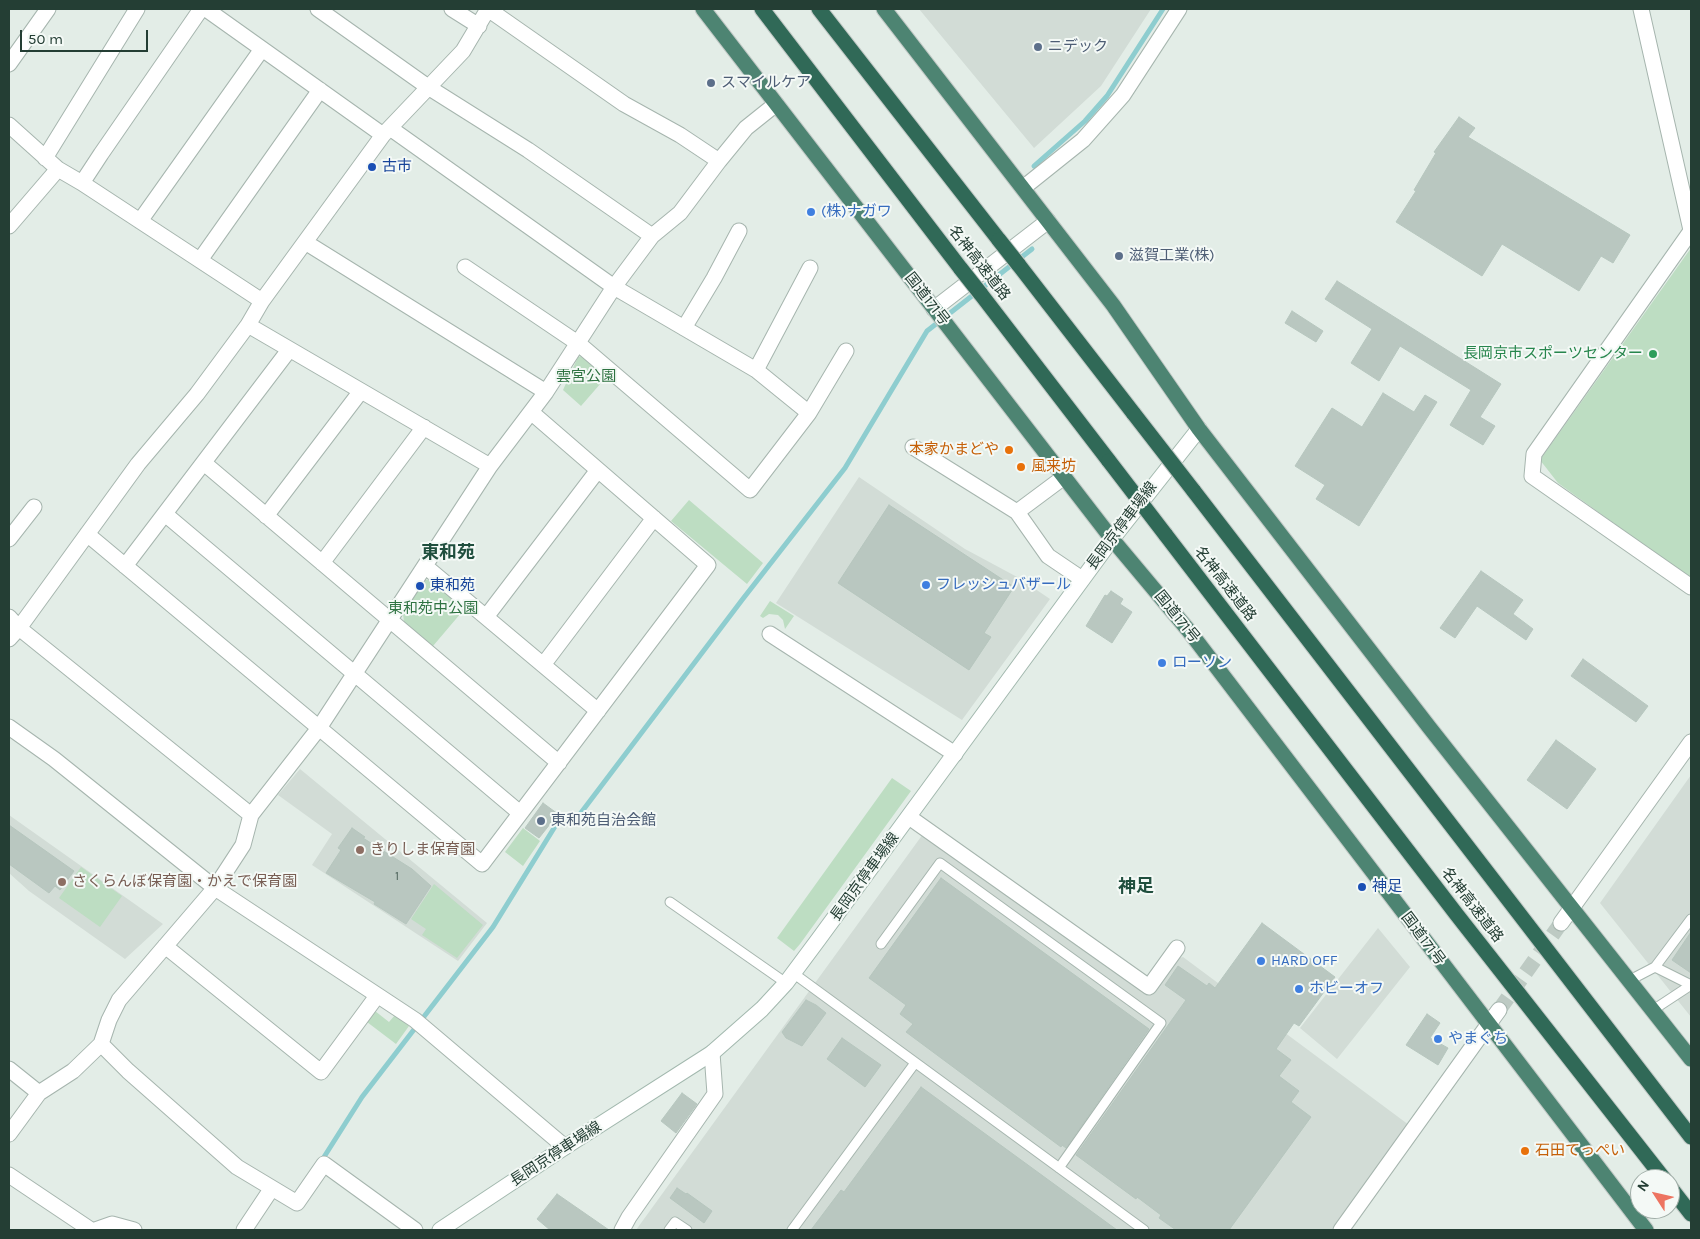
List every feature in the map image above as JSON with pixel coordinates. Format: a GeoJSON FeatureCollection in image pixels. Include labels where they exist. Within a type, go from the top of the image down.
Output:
{"type":"FeatureCollection","features":[{"type":"Feature","properties":{"kind":"highway","name":"国道171号"},"geometry":{"type":"LineString","coordinates":[[703,9],[1064,477],[1189,631],[1646,1230]]}},
{"type":"Feature","properties":{"kind":"highway","name":"名神高速道路"},"geometry":{"type":"LineString","coordinates":[[762,9],[1457,915],[1656,1169]]}},
{"type":"Feature","properties":{"kind":"highway","name":"名神高速道路"},"geometry":{"type":"LineString","coordinates":[[819,9],[1193,490],[1691,1137]]}},
{"type":"Feature","properties":{"kind":"highway"},"geometry":{"type":"LineString","coordinates":[[884,9],[1113,304],[1199,429],[1423,719],[1691,1059]]}},
{"type":"Feature","properties":{"kind":"highway"},"geometry":{"type":"LineString","coordinates":[[1680,1200],[1691,1214]]}},
{"type":"Feature","properties":{"kind":"street"},"geometry":{"type":"LineString","coordinates":[[9,64],[48,9]]}},
{"type":"Feature","properties":{"kind":"street"},"geometry":{"type":"LineString","coordinates":[[45,158],[137,9]]}},
{"type":"Feature","properties":{"kind":"street"},"geometry":{"type":"LineString","coordinates":[[82,183],[202,9]]}},
{"type":"Feature","properties":{"kind":"street"},"geometry":{"type":"LineString","coordinates":[[206,9],[320,90],[387,131],[614,287],[756,370],[809,413]]}},
{"type":"Feature","properties":{"kind":"street"},"geometry":{"type":"LineString","coordinates":[[318,9],[428,87],[528,150],[652,236]]}},
{"type":"Feature","properties":{"kind":"street"},"geometry":{"type":"LineString","coordinates":[[452,9],[479,26]]}},
{"type":"Feature","properties":{"kind":"street"},"geometry":{"type":"LineString","coordinates":[[251,815],[12,628],[87,534],[138,464],[197,394],[248,325],[262,301],[387,131],[463,51],[488,9],[624,104],[680,135],[719,161]]}},
{"type":"Feature","properties":{"kind":"street"},"geometry":{"type":"LineString","coordinates":[[1023,188],[1083,140],[1123,95],[1179,9]]}},
{"type":"Feature","properties":{"kind":"street"},"geometry":{"type":"LineString","coordinates":[[1641,9],[1691,231],[1534,454],[1532,476],[1691,587]]}},
{"type":"Feature","properties":{"kind":"street"},"geometry":{"type":"LineString","coordinates":[[140,221],[262,49]]}},
{"type":"Feature","properties":{"kind":"street"},"geometry":{"type":"LineString","coordinates":[[200,260],[320,90]]}},
{"type":"Feature","properties":{"kind":"street"},"geometry":{"type":"LineString","coordinates":[[9,1134],[39,1093],[73,1071],[101,1044],[108,1020],[119,1000],[216,888],[243,845],[251,815],[319,728],[490,466],[546,392],[579,344],[614,287],[652,236],[680,213],[746,128],[776,104]]}},
{"type":"Feature","properties":{"kind":"street"},"geometry":{"type":"LineString","coordinates":[[11,132],[58,170],[82,183],[262,301]]}},
{"type":"Feature","properties":{"kind":"street"},"geometry":{"type":"LineString","coordinates":[[9,226],[58,170]]}},
{"type":"Feature","properties":{"kind":"street"},"geometry":{"type":"LineString","coordinates":[[936,311],[1048,221]]}},
{"type":"Feature","properties":{"kind":"street"},"geometry":{"type":"LineString","coordinates":[[684,328],[739,232]]}},
{"type":"Feature","properties":{"kind":"street"},"geometry":{"type":"LineString","coordinates":[[305,242],[546,392]]}},
{"type":"Feature","properties":{"kind":"street"},"geometry":{"type":"LineString","coordinates":[[465,267],[579,344],[750,490],[809,413],[846,351]]}},
{"type":"Feature","properties":{"kind":"street"},"geometry":{"type":"LineString","coordinates":[[756,370],[810,268]]}},
{"type":"Feature","properties":{"kind":"street"},"geometry":{"type":"LineString","coordinates":[[248,325],[490,466]]}},
{"type":"Feature","properties":{"kind":"street"},"geometry":{"type":"LineString","coordinates":[[125,566],[290,350]]}},
{"type":"Feature","properties":{"kind":"street"},"geometry":{"type":"LineString","coordinates":[[266,516],[361,391]]}},
{"type":"Feature","properties":{"kind":"street"},"geometry":{"type":"LineString","coordinates":[[87,534],[482,864],[708,565],[531,412]]}},
{"type":"Feature","properties":{"kind":"street"},"geometry":{"type":"LineString","coordinates":[[322,563],[424,428]]}},
{"type":"Feature","properties":{"kind":"street","name":"長岡京停車場線"},"geometry":{"type":"LineString","coordinates":[[440,1230],[712,1052],[762,1009],[789,978],[1112,538],[1199,429]]}},
{"type":"Feature","properties":{"kind":"street"},"geometry":{"type":"LineString","coordinates":[[913,447],[1017,512],[1048,556],[1082,580]]}},
{"type":"Feature","properties":{"kind":"street"},"geometry":{"type":"LineString","coordinates":[[204,463],[559,763]]}},
{"type":"Feature","properties":{"kind":"street"},"geometry":{"type":"LineString","coordinates":[[486,617],[598,470]]}},
{"type":"Feature","properties":{"kind":"street"},"geometry":{"type":"LineString","coordinates":[[1017,512],[1064,477]]}},
{"type":"Feature","properties":{"kind":"street"},"geometry":{"type":"LineString","coordinates":[[9,539],[34,507]]}},
{"type":"Feature","properties":{"kind":"street"},"geometry":{"type":"LineString","coordinates":[[165,514],[520,813]]}},
{"type":"Feature","properties":{"kind":"street"},"geometry":{"type":"LineString","coordinates":[[543,665],[654,518]]}},
{"type":"Feature","properties":{"kind":"street"},"geometry":{"type":"LineString","coordinates":[[425,566],[598,711]]}},
{"type":"Feature","properties":{"kind":"street"},"geometry":{"type":"LineString","coordinates":[[770,634],[955,754]]}},
{"type":"Feature","properties":{"kind":"street"},"geometry":{"type":"LineString","coordinates":[[9,727],[54,759],[216,888],[419,1023],[565,1147]]}},
{"type":"Feature","properties":{"kind":"street"},"geometry":{"type":"LineString","coordinates":[[1561,923],[1691,742]]}},
{"type":"Feature","properties":{"kind":"street"},"geometry":{"type":"LineString","coordinates":[[908,817],[1149,987],[1177,948]]}},
{"type":"Feature","properties":{"kind":"street"},"geometry":{"type":"LineString","coordinates":[[165,946],[321,1072],[377,996]]}},
{"type":"Feature","properties":{"kind":"street"},"geometry":{"type":"LineString","coordinates":[[1341,1230],[1499,1010]]}},
{"type":"Feature","properties":{"kind":"street"},"geometry":{"type":"LineString","coordinates":[[101,1044],[128,1071],[237,1167],[297,1203],[324,1164],[415,1230]]}},
{"type":"Feature","properties":{"kind":"street"},"geometry":{"type":"LineString","coordinates":[[622,1230],[629,1217],[715,1094],[712,1052]]}},
{"type":"Feature","properties":{"kind":"street"},"geometry":{"type":"LineString","coordinates":[[9,1069],[39,1093]]}},
{"type":"Feature","properties":{"kind":"street"},"geometry":{"type":"LineString","coordinates":[[9,1174],[93,1230],[112,1224],[134,1230]]}},
{"type":"Feature","properties":{"kind":"street"},"geometry":{"type":"LineString","coordinates":[[244,1230],[272,1188]]}},
{"type":"Feature","properties":{"kind":"lane"},"geometry":{"type":"LineString","coordinates":[[881,944],[940,863],[1161,1023],[1059,1168]]}},
{"type":"Feature","properties":{"kind":"lane"},"geometry":{"type":"LineString","coordinates":[[670,902],[789,978],[916,1063],[1144,1230]]}},
{"type":"Feature","properties":{"kind":"lane"},"geometry":{"type":"LineString","coordinates":[[1630,980],[1655,967],[1691,919]]}},
{"type":"Feature","properties":{"kind":"lane"},"geometry":{"type":"LineString","coordinates":[[1653,1010],[1691,985],[1655,967]]}},
{"type":"Feature","properties":{"kind":"lane"},"geometry":{"type":"LineString","coordinates":[[792,1230],[916,1063]]}},
{"type":"Feature","properties":{"kind":"lane"},"geometry":{"type":"LineString","coordinates":[[669,1230],[675,1222],[687,1230]]}},
{"type":"Feature","properties":{"kind":"shaded area","name":"ニデック"},"geometry":{"type":"Polygon","coordinates":[[[919,9],[1151,9],[1101,86],[1034,148],[919,9]]]}},
{"type":"Feature","properties":{"kind":"shaded area"},"geometry":{"type":"Polygon","coordinates":[[[859,477],[965,549],[1019,578],[1050,599],[962,720],[776,603],[859,477]]]}},
{"type":"Feature","properties":{"kind":"shaded area","name":"きりしま保育園"},"geometry":{"type":"Polygon","coordinates":[[[300,769],[487,923],[458,961],[312,865],[332,834],[278,795],[300,769]]]}},
{"type":"Feature","properties":{"kind":"shaded area"},"geometry":{"type":"Polygon","coordinates":[[[1691,775],[1691,1017],[1600,903],[1691,775]]]}},
{"type":"Feature","properties":{"kind":"shaded area","name":"さくらんぼ保育園・かえで保育園"},"geometry":{"type":"Polygon","coordinates":[[[9,815],[163,924],[125,959],[29,891],[9,873],[9,815]]]}},
{"type":"Feature","properties":{"kind":"shaded area"},"geometry":{"type":"Polygon","coordinates":[[[923,834],[1148,991],[1176,959],[1183,957],[1409,1125],[1333,1230],[636,1230],[923,834]]]}},
{"type":"Feature","properties":{"kind":"shaded area"},"geometry":{"type":"Polygon","coordinates":[[[1378,928],[1410,967],[1337,1059],[1300,1028],[1378,928]]]}},
{"type":"Feature","properties":{"kind":"green space","name":"長岡京市スポーツセンター"},"geometry":{"type":"Polygon","coordinates":[[[1691,248],[1691,579],[1558,483],[1540,460],[1691,248]]]}},
{"type":"Feature","properties":{"kind":"green space","name":"雲宮公園"},"geometry":{"type":"Polygon","coordinates":[[[585,355],[608,375],[581,406],[563,390],[578,357],[585,355]]]}},
{"type":"Feature","properties":{"kind":"green space"},"geometry":{"type":"Polygon","coordinates":[[[689,500],[763,563],[747,584],[671,521],[689,500]]]}},
{"type":"Feature","properties":{"kind":"green space","name":"東和苑中公園"},"geometry":{"type":"Polygon","coordinates":[[[434,579],[467,606],[433,646],[404,622],[403,614],[425,580],[434,579]]]}},
{"type":"Feature","properties":{"kind":"green space"},"geometry":{"type":"Polygon","coordinates":[[[770,601],[794,616],[785,629],[783,620],[778,615],[769,614],[763,618],[760,616],[770,601]]]}},
{"type":"Feature","properties":{"kind":"green space"},"geometry":{"type":"Polygon","coordinates":[[[892,778],[911,791],[794,951],[777,938],[892,778]]]}},
{"type":"Feature","properties":{"kind":"green space"},"geometry":{"type":"Polygon","coordinates":[[[523,828],[540,841],[523,866],[505,852],[523,828]]]}},
{"type":"Feature","properties":{"kind":"green space"},"geometry":{"type":"Polygon","coordinates":[[[81,867],[122,896],[100,927],[59,898],[81,867]]]}},
{"type":"Feature","properties":{"kind":"green space"},"geometry":{"type":"Polygon","coordinates":[[[434,884],[483,925],[457,958],[422,935],[426,929],[411,919],[434,884]]]}},
{"type":"Feature","properties":{"kind":"green space"},"geometry":{"type":"Polygon","coordinates":[[[375,1011],[389,1022],[395,1015],[409,1026],[396,1044],[367,1022],[375,1011]]]}},
{"type":"Feature","properties":{"kind":"building"},"geometry":{"type":"Polygon","coordinates":[[[1459,117],[1475,128],[1468,137],[1630,235],[1613,263],[1601,256],[1579,291],[1502,244],[1482,276],[1396,222],[1416,191],[1414,190],[1436,153],[1434,152],[1459,117]]]}},
{"type":"Feature","properties":{"kind":"building"},"geometry":{"type":"Polygon","coordinates":[[[1337,281],[1501,384],[1480,417],[1495,426],[1483,445],[1450,425],[1471,390],[1400,346],[1379,381],[1351,363],[1372,329],[1325,299],[1337,281]]]}},
{"type":"Feature","properties":{"kind":"building"},"geometry":{"type":"Polygon","coordinates":[[[1292,311],[1323,331],[1316,342],[1285,323],[1292,311]]]}},
{"type":"Feature","properties":{"kind":"building"},"geometry":{"type":"Polygon","coordinates":[[[1383,393],[1414,412],[1425,395],[1437,402],[1359,526],[1316,499],[1325,485],[1295,466],[1332,408],[1362,427],[1383,393]]]}},
{"type":"Feature","properties":{"kind":"building","name":"フレッシュバザール"},"geometry":{"type":"Polygon","coordinates":[[[889,505],[1014,587],[984,633],[991,637],[969,670],[838,583],[889,505]]]}},
{"type":"Feature","properties":{"kind":"building"},"geometry":{"type":"Polygon","coordinates":[[[1481,571],[1523,600],[1513,614],[1533,629],[1526,640],[1477,606],[1455,638],[1440,628],[1481,571]]]}},
{"type":"Feature","properties":{"kind":"building"},"geometry":{"type":"Polygon","coordinates":[[[1111,591],[1123,599],[1120,604],[1132,612],[1112,643],[1086,626],[1105,595],[1107,596],[1111,591]]]}},
{"type":"Feature","properties":{"kind":"building"},"geometry":{"type":"Polygon","coordinates":[[[1583,659],[1648,706],[1636,722],[1571,676],[1583,659]]]}},
{"type":"Feature","properties":{"kind":"building"},"geometry":{"type":"Polygon","coordinates":[[[1556,740],[1596,769],[1567,809],[1527,780],[1556,740]]]}},
{"type":"Feature","properties":{"kind":"building","name":"東和苑自治会館"},"geometry":{"type":"Polygon","coordinates":[[[543,803],[558,814],[539,838],[525,828],[543,803]]]}},
{"type":"Feature","properties":{"kind":"building"},"geometry":{"type":"Polygon","coordinates":[[[9,825],[74,871],[60,890],[55,886],[49,893],[9,864],[9,825]]]}},
{"type":"Feature","properties":{"kind":"building"},"geometry":{"type":"Polygon","coordinates":[[[352,828],[365,837],[363,838],[412,869],[431,886],[406,924],[374,904],[375,902],[326,873],[341,850],[338,848],[352,828]]]}},
{"type":"Feature","properties":{"kind":"building"},"geometry":{"type":"Polygon","coordinates":[[[941,878],[1149,1029],[1066,1148],[1062,1145],[1061,1147],[906,1032],[913,1024],[900,1014],[906,1005],[869,978],[941,878]]]}},
{"type":"Feature","properties":{"kind":"building"},"geometry":{"type":"Polygon","coordinates":[[[1262,923],[1335,977],[1299,1026],[1294,1023],[1276,1049],[1291,1060],[1279,1076],[1299,1091],[1291,1102],[1311,1117],[1229,1230],[1176,1230],[1159,1218],[1161,1215],[1137,1197],[1136,1199],[1076,1155],[1186,1000],[1165,985],[1178,966],[1207,986],[1209,983],[1215,988],[1262,923]]]}},
{"type":"Feature","properties":{"kind":"building"},"geometry":{"type":"Polygon","coordinates":[[[1691,932],[1691,973],[1672,960],[1691,932]]]}},
{"type":"Feature","properties":{"kind":"building"},"geometry":{"type":"Polygon","coordinates":[[[806,1000],[826,1013],[802,1046],[786,1038],[782,1032],[806,1000]]]}},
{"type":"Feature","properties":{"kind":"building"},"geometry":{"type":"Polygon","coordinates":[[[1427,1014],[1440,1023],[1430,1038],[1448,1048],[1438,1065],[1406,1045],[1427,1014]]]}},
{"type":"Feature","properties":{"kind":"building"},"geometry":{"type":"Polygon","coordinates":[[[842,1038],[881,1065],[865,1087],[827,1059],[842,1038]]]}},
{"type":"Feature","properties":{"kind":"building"},"geometry":{"type":"Polygon","coordinates":[[[921,1087],[1117,1230],[811,1230],[841,1190],[844,1192],[921,1087]]]}},
{"type":"Feature","properties":{"kind":"building"},"geometry":{"type":"Polygon","coordinates":[[[682,1093],[697,1104],[676,1133],[661,1121],[682,1093]]]}},
{"type":"Feature","properties":{"kind":"building"},"geometry":{"type":"Polygon","coordinates":[[[677,1188],[712,1211],[704,1223],[670,1198],[677,1188]]]}},
{"type":"Feature","properties":{"kind":"building"},"geometry":{"type":"Polygon","coordinates":[[[557,1194],[609,1230],[550,1230],[537,1219],[557,1194]]]}},
{"type":"Feature","properties":{"kind":"waterway"},"geometry":{"type":"LineString","coordinates":[[1034,166],[1085,121],[1107,96],[1163,9]]}},
{"type":"Feature","properties":{"kind":"waterway"},"geometry":{"type":"LineString","coordinates":[[324,1157],[362,1097],[493,927],[559,820],[574,822],[742,600],[845,468],[927,331],[1032,249]]}},
{"type":"Feature","properties":{"kind":"tunnel"},"geometry":{"type":"LineString","coordinates":[[1499,1010],[1561,923]]}},
{"type":"Feature","properties":{"kind":"place","name":"ニデック"},"geometry":{"type":"Point","coordinates":[1038,47]}},
{"type":"Feature","properties":{"kind":"place","name":"スマイルケア"},"geometry":{"type":"Point","coordinates":[711,83]}},
{"type":"Feature","properties":{"kind":"place","name":"古市"},"geometry":{"type":"Point","coordinates":[372,167]}},
{"type":"Feature","properties":{"kind":"place","name":"(株)ナガワ"},"geometry":{"type":"Point","coordinates":[811,212]}},
{"type":"Feature","properties":{"kind":"place","name":"滋賀工業(株)"},"geometry":{"type":"Point","coordinates":[1119,256]}},
{"type":"Feature","properties":{"kind":"place","name":"長岡京市スポーツセンター"},"geometry":{"type":"Point","coordinates":[1653,354]}},
{"type":"Feature","properties":{"kind":"place","name":"本家かまどや"},"geometry":{"type":"Point","coordinates":[1009,450]}},
{"type":"Feature","properties":{"kind":"place","name":"風来坊"},"geometry":{"type":"Point","coordinates":[1021,467]}},
{"type":"Feature","properties":{"kind":"place","name":"フレッシュバザール"},"geometry":{"type":"Point","coordinates":[926,585]}},
{"type":"Feature","properties":{"kind":"place","name":"東和苑"},"geometry":{"type":"Point","coordinates":[420,586]}},
{"type":"Feature","properties":{"kind":"place","name":"ローソン"},"geometry":{"type":"Point","coordinates":[1162,663]}},
{"type":"Feature","properties":{"kind":"place","name":"東和苑自治会館"},"geometry":{"type":"Point","coordinates":[541,821]}},
{"type":"Feature","properties":{"kind":"place","name":"きりしま保育園"},"geometry":{"type":"Point","coordinates":[360,850]}},
{"type":"Feature","properties":{"kind":"place","name":"さくらんぼ保育園・かえで保育園"},"geometry":{"type":"Point","coordinates":[62,882]}},
{"type":"Feature","properties":{"kind":"place","name":"神足"},"geometry":{"type":"Point","coordinates":[1362,887]}},
{"type":"Feature","properties":{"kind":"place","name":"HARD OFF"},"geometry":{"type":"Point","coordinates":[1261,961]}},
{"type":"Feature","properties":{"kind":"place","name":"ホビーオフ"},"geometry":{"type":"Point","coordinates":[1299,989]}},
{"type":"Feature","properties":{"kind":"place","name":"やまぐち"},"geometry":{"type":"Point","coordinates":[1438,1039]}},
{"type":"Feature","properties":{"kind":"place","name":"石田てっぺい"},"geometry":{"type":"Point","coordinates":[1525,1151]}},
{"type":"Feature","properties":{"kind":"district","name":"東和苑"},"geometry":{"type":"Point","coordinates":[448,553]}},
{"type":"Feature","properties":{"kind":"district","name":"神足"},"geometry":{"type":"Point","coordinates":[1136,887]}}]}
